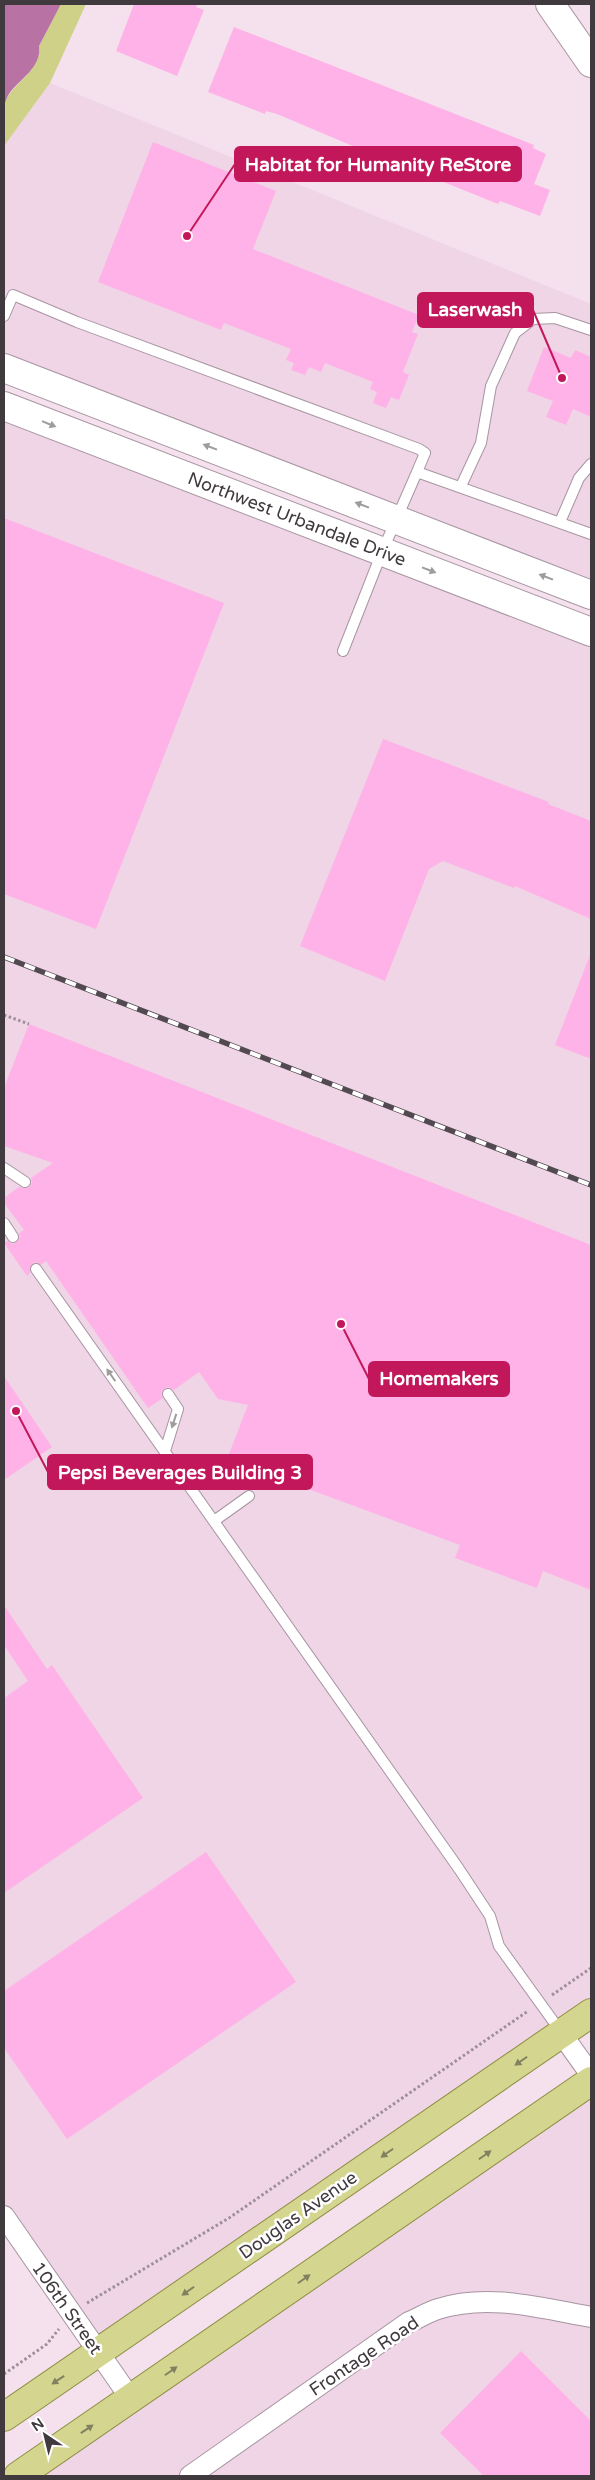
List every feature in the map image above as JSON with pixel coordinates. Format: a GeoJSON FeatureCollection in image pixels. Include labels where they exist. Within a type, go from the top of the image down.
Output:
{"type":"FeatureCollection","features":[{"type":"Feature","properties":{"kind":"main road"},"geometry":{"type":"LineString","coordinates":[[550,4],[591,63]]}},
{"type":"Feature","properties":{"kind":"main road","name":"Northwest Urbandale Drive"},"geometry":{"type":"LineString","coordinates":[[4,368],[591,595]]}},
{"type":"Feature","properties":{"kind":"main road","name":"Northwest Urbandale Drive"},"geometry":{"type":"LineString","coordinates":[[4,406],[591,632]]}},
{"type":"Feature","properties":{"kind":"main road","name":"Douglas Avenue"},"geometry":{"type":"LineString","coordinates":[[4,2417],[591,2013]]}},
{"type":"Feature","properties":{"kind":"main road"},"geometry":{"type":"LineString","coordinates":[[18,2476],[591,2081]]}},
{"type":"Feature","properties":{"kind":"street"},"geometry":{"type":"LineString","coordinates":[[562,2033],[591,2075]]}},
{"type":"Feature","properties":{"kind":"street","name":"106th Street"},"geometry":{"type":"LineString","coordinates":[[4,2216],[131,2399]]}},
{"type":"Feature","properties":{"kind":"street","name":"Frontage Road"},"geometry":{"type":"LineString","coordinates":[[190,2476],[410,2322],[438,2309],[489,2302],[514,2304],[591,2317]]}},
{"type":"Feature","properties":{"kind":"lane"},"geometry":{"type":"LineString","coordinates":[[4,316],[13,295],[78,322],[419,449],[425,453],[382,552],[343,651]]}},
{"type":"Feature","properties":{"kind":"lane"},"geometry":{"type":"LineString","coordinates":[[461,486],[481,443],[491,386],[515,333],[533,319],[556,318],[591,330]]}},
{"type":"Feature","properties":{"kind":"lane"},"geometry":{"type":"LineString","coordinates":[[560,522],[579,478],[591,464]]}},
{"type":"Feature","properties":{"kind":"lane"},"geometry":{"type":"LineString","coordinates":[[417,472],[461,486],[591,534]]}},
{"type":"Feature","properties":{"kind":"lane"},"geometry":{"type":"LineString","coordinates":[[4,1168],[25,1182]]}},
{"type":"Feature","properties":{"kind":"lane"},"geometry":{"type":"LineString","coordinates":[[4,1223],[13,1237]]}},
{"type":"Feature","properties":{"kind":"lane"},"geometry":{"type":"LineString","coordinates":[[36,1269],[490,1916],[499,1946],[562,2033]]}},
{"type":"Feature","properties":{"kind":"lane"},"geometry":{"type":"LineString","coordinates":[[165,1451],[178,1409],[168,1394]]}},
{"type":"Feature","properties":{"kind":"lane"},"geometry":{"type":"LineString","coordinates":[[214,1521],[249,1496]]}},
{"type":"Feature","properties":{"kind":"path"},"geometry":{"type":"LineString","coordinates":[[4,1015],[29,1024]]}},
{"type":"Feature","properties":{"kind":"path"},"geometry":{"type":"LineString","coordinates":[[4,2374],[47,2344],[72,2314],[236,2214],[591,1968]]}},
{"type":"Feature","properties":{"kind":"shaded area"},"geometry":{"type":"Polygon","coordinates":[[[4,4],[61,4],[39,46],[37,61],[29,73],[9,94],[4,105],[4,4]]]}},
{"type":"Feature","properties":{"kind":"shaded area"},"geometry":{"type":"Polygon","coordinates":[[[50,83],[591,304],[591,595],[4,368],[4,146],[50,83]]]}},
{"type":"Feature","properties":{"kind":"shaded area"},"geometry":{"type":"Polygon","coordinates":[[[4,406],[591,632],[591,2013],[98,2352],[4,2216],[4,406]]]}},
{"type":"Feature","properties":{"kind":"shaded area"},"geometry":{"type":"Polygon","coordinates":[[[591,2081],[591,2476],[18,2476],[591,2081]]]}},
{"type":"Feature","properties":{"kind":"green space"},"geometry":{"type":"Polygon","coordinates":[[[61,4],[86,4],[50,83],[4,146],[3,116],[7,98],[36,63],[39,55],[39,46],[61,4]]]}},
{"type":"Feature","properties":{"kind":"building"},"geometry":{"type":"Polygon","coordinates":[[[134,4],[198,4],[196,7],[204,10],[177,76],[116,51],[134,4]]]}},
{"type":"Feature","properties":{"kind":"building"},"geometry":{"type":"Polygon","coordinates":[[[234,27],[534,145],[533,148],[546,154],[534,184],[550,190],[540,216],[500,201],[498,204],[441,181],[443,178],[393,158],[382,155],[381,158],[277,114],[266,111],[265,114],[208,92],[234,27]]]}},
{"type":"Feature","properties":{"kind":"building"},"geometry":{"type":"Polygon","coordinates":[[[153,142],[276,191],[253,249],[419,315],[412,332],[418,334],[403,372],[409,375],[399,400],[391,397],[386,408],[373,403],[377,392],[370,389],[373,382],[325,363],[321,372],[309,367],[305,375],[291,370],[294,363],[286,360],[291,349],[224,323],[221,330],[98,282],[153,142]]]}},
{"type":"Feature","properties":{"kind":"building"},"geometry":{"type":"Polygon","coordinates":[[[544,347],[571,358],[575,350],[591,357],[591,417],[573,409],[566,425],[546,417],[553,401],[527,391],[544,347]]]}},
{"type":"Feature","properties":{"kind":"building"},"geometry":{"type":"Polygon","coordinates":[[[4,518],[224,603],[96,929],[4,894],[4,518]]]}},
{"type":"Feature","properties":{"kind":"building"},"geometry":{"type":"Polygon","coordinates":[[[383,739],[549,802],[548,804],[591,821],[591,919],[515,886],[514,888],[443,861],[429,869],[385,981],[300,946],[383,739]]]}},
{"type":"Feature","properties":{"kind":"building"},"geometry":{"type":"Polygon","coordinates":[[[591,955],[591,1059],[555,1045],[591,955]]]}},
{"type":"Feature","properties":{"kind":"building"},"geometry":{"type":"Polygon","coordinates":[[[29,1024],[591,1245],[591,1590],[543,1571],[537,1588],[455,1558],[460,1545],[227,1459],[248,1405],[218,1399],[199,1372],[174,1390],[168,1387],[164,1389],[161,1394],[163,1398],[148,1408],[46,1261],[41,1265],[36,1262],[32,1264],[30,1273],[27,1276],[4,1243],[7,1241],[13,1244],[17,1242],[20,1237],[19,1233],[24,1230],[4,1203],[4,1198],[19,1187],[28,1188],[32,1183],[31,1178],[53,1163],[4,1146],[4,1088],[29,1024]]]}},
{"type":"Feature","properties":{"kind":"building"},"geometry":{"type":"Polygon","coordinates":[[[4,1376],[52,1447],[4,1480],[4,1376]]]}},
{"type":"Feature","properties":{"kind":"building"},"geometry":{"type":"Polygon","coordinates":[[[4,1605],[47,1669],[52,1665],[143,1798],[4,1893],[4,1698],[28,1681],[4,1645],[4,1605]]]}},
{"type":"Feature","properties":{"kind":"building"},"geometry":{"type":"Polygon","coordinates":[[[206,1852],[296,1982],[67,2139],[4,2048],[4,1991],[206,1852]]]}},
{"type":"Feature","properties":{"kind":"building"},"geometry":{"type":"Polygon","coordinates":[[[521,2351],[591,2421],[591,2476],[484,2476],[440,2433],[521,2351]]]}},
{"type":"Feature","properties":{"kind":"railway"},"geometry":{"type":"LineString","coordinates":[[4,957],[591,1185]]}},
{"type":"Feature","properties":{"kind":"place","name":"Habitat for Humanity ReStore"},"geometry":{"type":"Point","coordinates":[187,236]}},
{"type":"Feature","properties":{"kind":"place","name":"Laserwash"},"geometry":{"type":"Point","coordinates":[562,378]}},
{"type":"Feature","properties":{"kind":"place","name":"Homemakers"},"geometry":{"type":"Point","coordinates":[341,1324]}},
{"type":"Feature","properties":{"kind":"place","name":"Pepsi Beverages Building 3"},"geometry":{"type":"Point","coordinates":[16,1411]}}]}
